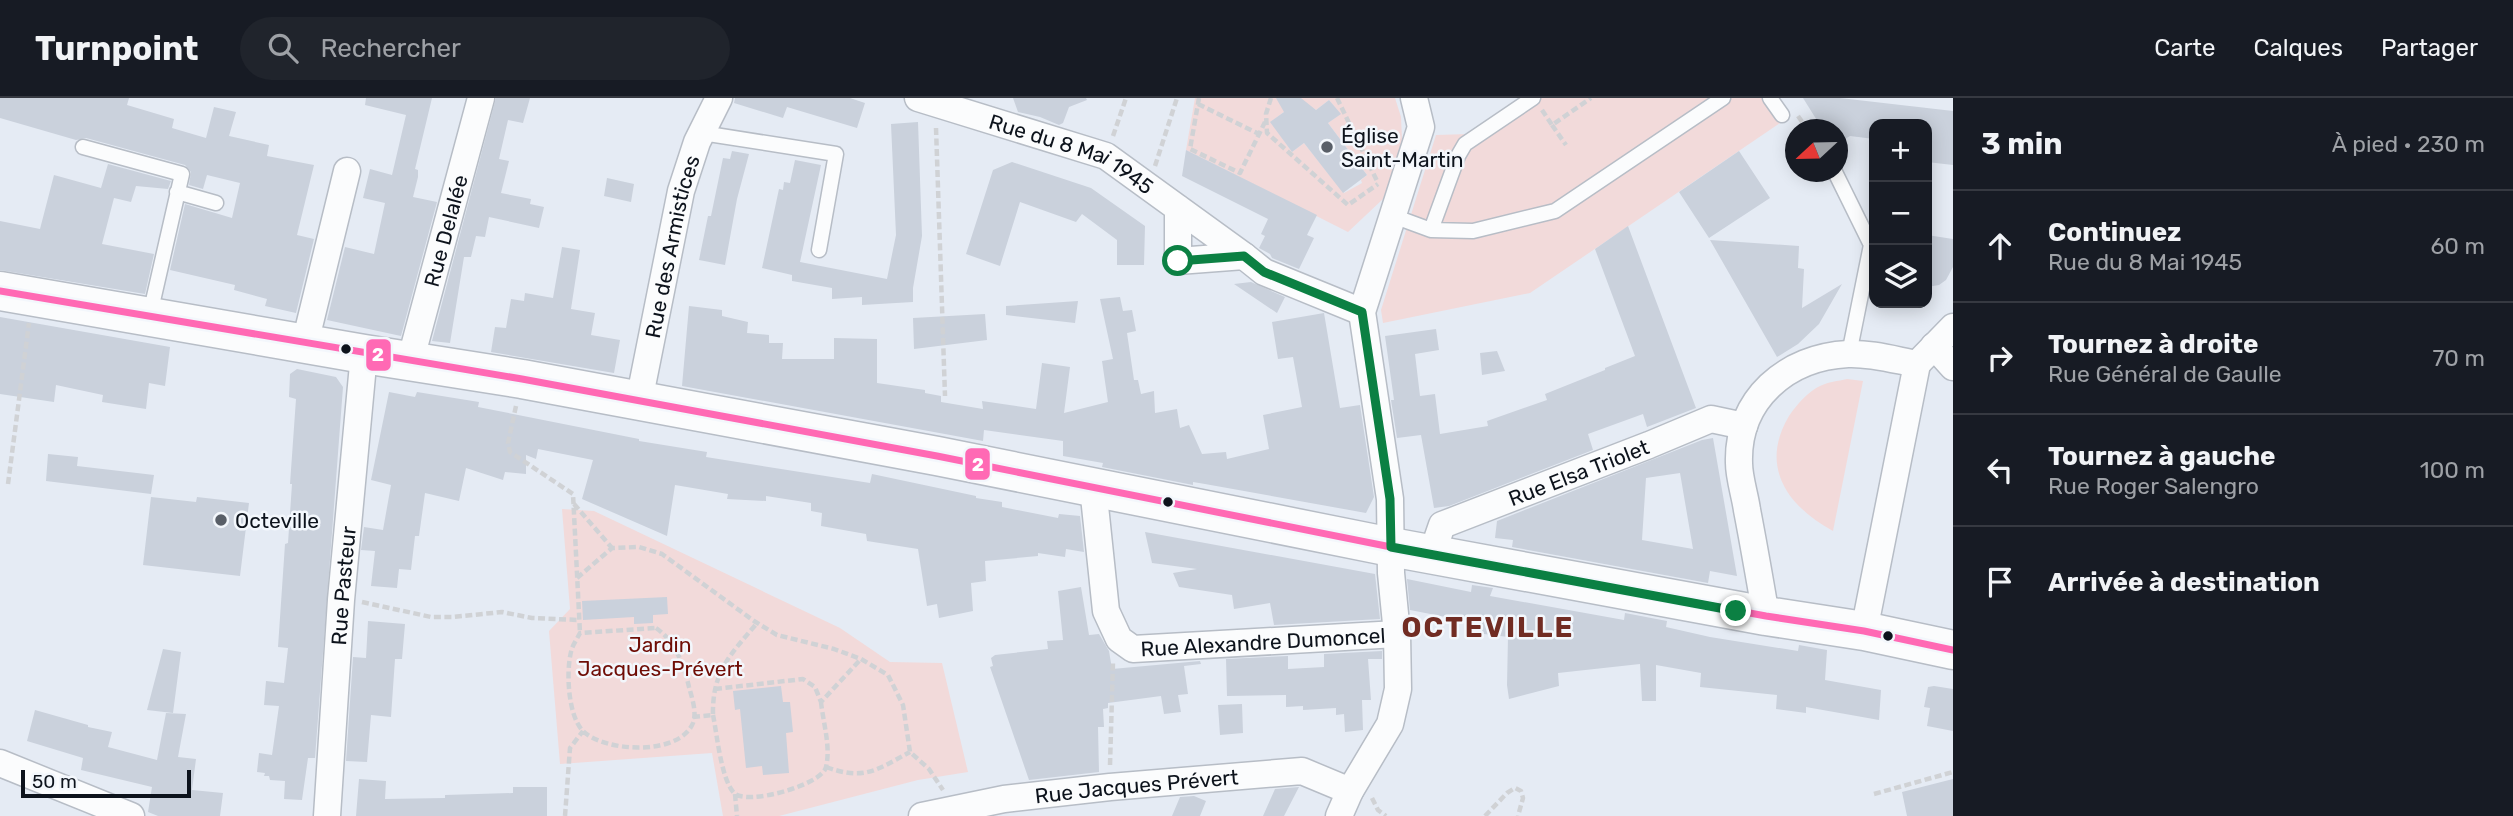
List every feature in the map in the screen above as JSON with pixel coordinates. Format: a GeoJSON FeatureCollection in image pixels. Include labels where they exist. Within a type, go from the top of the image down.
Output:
{"type":"FeatureCollection","features":[{"type":"Feature","properties":{"kind":"main road"},"geometry":{"type":"LineString","coordinates":[[16,293],[522,379],[1093,487],[1391,547],[1766,616],[1864,631],[1953,650]]}},
{"type":"Feature","properties":{"kind":"street","name":"Rue Delalée"},"geometry":{"type":"LineString","coordinates":[[410,362],[481,98]]}},
{"type":"Feature","properties":{"kind":"street","name":"Rue des Armistices"},"geometry":{"type":"LineString","coordinates":[[639,401],[681,191],[702,133],[719,98]]}},
{"type":"Feature","properties":{"kind":"street"},"geometry":{"type":"LineString","coordinates":[[1339,816],[1350,791],[1390,724],[1398,690],[1390,499],[1362,312],[1421,127],[1414,98]]}},
{"type":"Feature","properties":{"kind":"street","name":"Rue du 8 Mai 1945"},"geometry":{"type":"LineString","coordinates":[[927,101],[1106,156],[1264,272],[1362,312]]}},
{"type":"Feature","properties":{"kind":"street"},"geometry":{"type":"LineString","coordinates":[[305,343],[347,171]]}},
{"type":"Feature","properties":{"kind":"street"},"geometry":{"type":"LineString","coordinates":[[1178,208],[1178,261],[1244,256]]}},
{"type":"Feature","properties":{"kind":"street"},"geometry":{"type":"LineString","coordinates":[[1864,631],[1926,355],[1953,327]]}},
{"type":"Feature","properties":{"kind":"street","name":"Rue Pasteur"},"geometry":{"type":"LineString","coordinates":[[327,816],[341,600],[364,354]]}},
{"type":"Feature","properties":{"kind":"street"},"geometry":{"type":"LineString","coordinates":[[1766,616],[1739,462],[1744,426],[1755,401],[1770,384],[1792,369],[1849,354],[1926,355],[1953,367]]}},
{"type":"Feature","properties":{"kind":"street","name":"Rue Elsa Triolet"},"geometry":{"type":"LineString","coordinates":[[1432,554],[1442,525],[1711,419],[1744,426]]}},
{"type":"Feature","properties":{"kind":"street","name":"Rue Alexandre Dumoncel"},"geometry":{"type":"LineString","coordinates":[[1093,487],[1106,611],[1119,639],[1133,649],[1397,634]]}},
{"type":"Feature","properties":{"kind":"street"},"geometry":{"type":"LineString","coordinates":[[0,763],[131,816]]}},
{"type":"Feature","properties":{"kind":"street","name":"Rue Jacques Prévert"},"geometry":{"type":"LineString","coordinates":[[922,816],[1004,799],[1302,771],[1350,791]]}},
{"type":"Feature","properties":{"kind":"lane"},"geometry":{"type":"LineString","coordinates":[[1431,230],[1465,144],[1533,98]]}},
{"type":"Feature","properties":{"kind":"lane"},"geometry":{"type":"LineString","coordinates":[[1393,216],[1431,230],[1473,232],[1555,211],[1723,98]]}},
{"type":"Feature","properties":{"kind":"lane"},"geometry":{"type":"LineString","coordinates":[[1770,98],[1782,115]]}},
{"type":"Feature","properties":{"kind":"lane"},"geometry":{"type":"LineString","coordinates":[[702,133],[836,154],[819,250]]}},
{"type":"Feature","properties":{"kind":"lane"},"geometry":{"type":"LineString","coordinates":[[83,147],[181,174],[149,315]]}},
{"type":"Feature","properties":{"kind":"lane"},"geometry":{"type":"LineString","coordinates":[[1840,182],[1871,245],[1849,354]]}},
{"type":"Feature","properties":{"kind":"lane"},"geometry":{"type":"LineString","coordinates":[[177,192],[216,202]]}},
{"type":"Feature","properties":{"kind":"path"},"geometry":{"type":"LineString","coordinates":[[1106,156],[1126,98]]}},
{"type":"Feature","properties":{"kind":"path"},"geometry":{"type":"LineString","coordinates":[[1259,134],[1198,101],[1190,149],[1240,173],[1259,134],[1266,119],[1271,98]]}},
{"type":"Feature","properties":{"kind":"path"},"geometry":{"type":"LineString","coordinates":[[1337,98],[1378,184]]}},
{"type":"Feature","properties":{"kind":"path"},"geometry":{"type":"LineString","coordinates":[[1533,98],[1566,145]]}},
{"type":"Feature","properties":{"kind":"path"},"geometry":{"type":"LineString","coordinates":[[1552,125],[1591,98]]}},
{"type":"Feature","properties":{"kind":"path"},"geometry":{"type":"LineString","coordinates":[[1149,187],[1175,99]]}},
{"type":"Feature","properties":{"kind":"path"},"geometry":{"type":"LineString","coordinates":[[927,101],[941,282],[945,396]]}},
{"type":"Feature","properties":{"kind":"path"},"geometry":{"type":"LineString","coordinates":[[1266,119],[1267,133],[1349,205],[1386,177]]}},
{"type":"Feature","properties":{"kind":"path"},"geometry":{"type":"LineString","coordinates":[[8,484],[16,293]]}},
{"type":"Feature","properties":{"kind":"path"},"geometry":{"type":"LineString","coordinates":[[522,379],[508,443],[510,452],[573,494],[580,633],[571,651],[569,691],[573,713],[583,731],[621,746],[640,749],[659,747],[688,730],[693,722],[694,705],[687,678],[675,648],[666,635],[656,628],[580,633]]}},
{"type":"Feature","properties":{"kind":"path"},"geometry":{"type":"LineString","coordinates":[[573,503],[612,548]]}},
{"type":"Feature","properties":{"kind":"path"},"geometry":{"type":"LineString","coordinates":[[577,578],[612,548],[639,547],[662,554],[777,635],[834,649],[861,659],[888,675],[897,689],[907,720],[910,752],[929,769],[943,787],[947,810]]}},
{"type":"Feature","properties":{"kind":"path"},"geometry":{"type":"LineString","coordinates":[[341,600],[369,602],[431,617],[502,612],[532,618],[579,620]]}},
{"type":"Feature","properties":{"kind":"path"},"geometry":{"type":"LineString","coordinates":[[737,816],[735,793],[728,781],[713,715],[716,679],[727,658],[758,622]]}},
{"type":"Feature","properties":{"kind":"path"},"geometry":{"type":"LineString","coordinates":[[821,702],[861,659]]}},
{"type":"Feature","properties":{"kind":"path"},"geometry":{"type":"LineString","coordinates":[[715,689],[803,679],[815,687],[821,702],[826,767],[821,776],[809,784],[758,796],[743,798],[735,793]]}},
{"type":"Feature","properties":{"kind":"path"},"geometry":{"type":"LineString","coordinates":[[1110,787],[1112,695]]}},
{"type":"Feature","properties":{"kind":"path"},"geometry":{"type":"LineString","coordinates":[[694,717],[713,715]]}},
{"type":"Feature","properties":{"kind":"path"},"geometry":{"type":"LineString","coordinates":[[565,816],[570,748],[583,731]]}},
{"type":"Feature","properties":{"kind":"path"},"geometry":{"type":"LineString","coordinates":[[826,767],[844,773],[876,771],[910,752]]}},
{"type":"Feature","properties":{"kind":"path"},"geometry":{"type":"LineString","coordinates":[[1874,794],[1953,772]]}},
{"type":"Feature","properties":{"kind":"path"},"geometry":{"type":"LineString","coordinates":[[1485,816],[1515,788],[1521,791],[1523,798],[1518,816]]}},
{"type":"Feature","properties":{"kind":"green space"},"geometry":{"type":"Polygon","coordinates":[[[1195,98],[1279,98],[1285,111],[1271,122],[1292,152],[1304,143],[1344,193],[1362,183],[1361,180],[1367,175],[1328,123],[1340,114],[1329,100],[1316,110],[1310,110],[1299,98],[1395,98],[1401,117],[1402,139],[1383,199],[1348,232],[1186,150],[1195,98]]]}},
{"type":"Feature","properties":{"kind":"green space"},"geometry":{"type":"Polygon","coordinates":[[[1521,98],[1775,98],[1789,117],[1530,293],[1383,323],[1381,310],[1436,135],[1469,134],[1521,98]]]}},
{"type":"Feature","properties":{"kind":"green space"},"geometry":{"type":"Polygon","coordinates":[[[1847,379],[1863,381],[1833,531],[1802,510],[1791,497],[1778,468],[1777,452],[1780,434],[1795,407],[1820,386],[1847,379]]]}},
{"type":"Feature","properties":{"kind":"green space","name":"Jardin Jacques-Prévert"},"geometry":{"type":"Polygon","coordinates":[[[562,509],[594,511],[840,628],[890,662],[942,663],[968,772],[918,780],[779,816],[723,816],[712,753],[560,764],[549,631],[570,609],[562,509]]]}},
{"type":"Feature","properties":{"kind":"building"},"geometry":{"type":"Polygon","coordinates":[[[0,98],[129,98],[127,105],[174,119],[172,128],[206,138],[214,107],[236,112],[229,136],[269,145],[267,156],[314,165],[297,235],[314,239],[296,313],[265,306],[267,299],[234,290],[235,285],[170,270],[185,204],[232,218],[240,183],[207,175],[203,189],[189,185],[191,172],[185,165],[86,138],[76,140],[0,118],[0,98]]]}},
{"type":"Feature","properties":{"kind":"building"},"geometry":{"type":"Polygon","coordinates":[[[366,98],[432,98],[415,169],[418,170],[418,177],[413,197],[437,202],[401,336],[327,320],[345,247],[374,254],[385,203],[363,198],[370,169],[392,175],[406,115],[365,105],[366,98]]]}},
{"type":"Feature","properties":{"kind":"building"},"geometry":{"type":"Polygon","coordinates":[[[496,98],[530,98],[523,123],[508,120],[499,159],[509,161],[501,193],[531,199],[530,204],[544,207],[539,228],[489,217],[485,237],[476,236],[471,257],[464,257],[450,343],[432,341],[496,98]]]}},
{"type":"Feature","properties":{"kind":"building"},"geometry":{"type":"Polygon","coordinates":[[[735,98],[850,98],[865,103],[857,128],[787,107],[783,118],[734,103],[735,98]]]}},
{"type":"Feature","properties":{"kind":"building"},"geometry":{"type":"Polygon","coordinates":[[[1013,98],[1087,100],[1069,107],[1063,123],[1059,125],[1018,112],[1013,98]]]}},
{"type":"Feature","properties":{"kind":"building","name":"Église Saint-Martin"},"geometry":{"type":"Polygon","coordinates":[[[1276,98],[1301,98],[1316,110],[1329,100],[1341,114],[1328,123],[1367,175],[1343,193],[1304,143],[1292,152],[1270,122],[1284,112],[1276,98]]]}},
{"type":"Feature","properties":{"kind":"building"},"geometry":{"type":"Polygon","coordinates":[[[1803,98],[1840,98],[1953,111],[1953,165],[1932,163],[1932,119],[1869,119],[1869,138],[1848,137],[1848,119],[1816,119],[1803,98]]]}},
{"type":"Feature","properties":{"kind":"building"},"geometry":{"type":"Polygon","coordinates":[[[918,122],[922,236],[913,302],[862,305],[862,297],[832,299],[832,288],[792,281],[792,275],[762,268],[779,189],[783,190],[784,182],[790,183],[795,160],[821,165],[800,262],[887,279],[896,235],[891,124],[918,122]]]}},
{"type":"Feature","properties":{"kind":"building"},"geometry":{"type":"Polygon","coordinates":[[[1186,150],[1317,215],[1307,235],[1314,238],[1299,269],[1272,258],[1259,248],[1265,236],[1261,234],[1268,219],[1182,176],[1186,150]]]}},
{"type":"Feature","properties":{"kind":"building"},"geometry":{"type":"Polygon","coordinates":[[[732,151],[749,154],[737,199],[725,265],[699,260],[723,158],[730,159],[732,151]]]}},
{"type":"Feature","properties":{"kind":"building"},"geometry":{"type":"Polygon","coordinates":[[[1739,151],[1770,198],[1709,238],[1679,192],[1739,151]]]}},
{"type":"Feature","properties":{"kind":"building"},"geometry":{"type":"Polygon","coordinates":[[[1012,162],[1091,188],[1145,226],[1144,265],[1117,265],[1117,240],[1082,214],[1076,222],[1020,202],[1000,266],[966,254],[993,170],[1012,162]]]}},
{"type":"Feature","properties":{"kind":"building"},"geometry":{"type":"Polygon","coordinates":[[[108,164],[171,181],[168,189],[136,186],[131,202],[114,198],[102,244],[154,254],[145,294],[0,270],[0,221],[40,229],[54,175],[101,188],[108,164]]]}},
{"type":"Feature","properties":{"kind":"building"},"geometry":{"type":"Polygon","coordinates":[[[607,178],[634,184],[631,202],[604,196],[607,178]]]}},
{"type":"Feature","properties":{"kind":"building"},"geometry":{"type":"Polygon","coordinates":[[[1628,226],[1696,408],[1647,427],[1643,414],[1588,434],[1593,450],[1449,506],[1434,508],[1421,435],[1397,438],[1385,336],[1436,329],[1439,350],[1415,354],[1420,396],[1435,394],[1440,434],[1488,426],[1487,421],[1547,400],[1545,394],[1635,356],[1595,249],[1628,226]]]}},
{"type":"Feature","properties":{"kind":"building"},"geometry":{"type":"Polygon","coordinates":[[[1932,236],[1953,239],[1953,267],[1946,280],[1932,286],[1932,236]]]}},
{"type":"Feature","properties":{"kind":"building"},"geometry":{"type":"Polygon","coordinates":[[[1710,240],[1799,246],[1798,268],[1804,269],[1802,308],[1842,284],[1819,324],[1798,344],[1777,357],[1710,240]]]}},
{"type":"Feature","properties":{"kind":"building"},"geometry":{"type":"Polygon","coordinates":[[[562,247],[580,250],[571,309],[595,313],[591,335],[620,340],[614,373],[491,352],[495,327],[506,328],[511,299],[524,301],[525,293],[553,298],[562,247]]]}},
{"type":"Feature","properties":{"kind":"building"},"geometry":{"type":"Polygon","coordinates":[[[1251,282],[1285,297],[1277,313],[1234,284],[1251,282]]]}},
{"type":"Feature","properties":{"kind":"building"},"geometry":{"type":"Polygon","coordinates":[[[1120,297],[1123,311],[1132,310],[1136,331],[1127,333],[1134,380],[1138,380],[1141,394],[1154,391],[1155,413],[1177,409],[1180,428],[1189,425],[1202,454],[1226,452],[1227,459],[1269,449],[1263,415],[1302,407],[1293,357],[1278,359],[1272,322],[1324,313],[1340,408],[1360,405],[1374,497],[1366,513],[1193,482],[1193,485],[1102,467],[1103,463],[1063,456],[1063,441],[984,430],[983,441],[682,386],[689,306],[722,310],[722,316],[748,322],[747,333],[769,335],[769,343],[783,343],[782,359],[834,359],[834,338],[877,339],[877,383],[925,390],[925,393],[941,396],[941,402],[983,409],[982,401],[1036,409],[1042,363],[1070,367],[1064,413],[1108,402],[1102,361],[1113,359],[1100,299],[1120,297]]]}},
{"type":"Feature","properties":{"kind":"building"},"geometry":{"type":"Polygon","coordinates":[[[1078,301],[1075,323],[1006,315],[1006,306],[1078,301]]]}},
{"type":"Feature","properties":{"kind":"building"},"geometry":{"type":"Polygon","coordinates":[[[985,314],[987,340],[914,349],[913,318],[985,314]]]}},
{"type":"Feature","properties":{"kind":"building"},"geometry":{"type":"Polygon","coordinates":[[[0,317],[170,347],[165,386],[149,383],[146,409],[102,402],[103,395],[56,385],[54,402],[0,394],[0,317]]]}},
{"type":"Feature","properties":{"kind":"building"},"geometry":{"type":"Polygon","coordinates":[[[1497,351],[1505,371],[1482,375],[1480,353],[1497,351]]]}},
{"type":"Feature","properties":{"kind":"building"},"geometry":{"type":"Polygon","coordinates":[[[297,369],[336,377],[343,387],[315,758],[308,758],[302,800],[284,799],[285,781],[270,780],[269,776],[264,776],[265,773],[257,772],[259,753],[272,755],[279,706],[264,705],[266,681],[284,683],[288,648],[278,647],[285,544],[288,543],[296,399],[289,397],[290,374],[297,369]]]}},
{"type":"Feature","properties":{"kind":"building"},"geometry":{"type":"Polygon","coordinates":[[[389,392],[415,397],[417,392],[479,402],[478,407],[639,441],[707,452],[706,457],[870,483],[872,474],[1002,502],[1002,507],[1058,518],[1059,514],[1080,516],[1084,552],[1066,549],[1065,557],[1038,553],[1038,556],[985,561],[986,581],[971,583],[973,611],[939,618],[937,604],[927,606],[918,549],[867,541],[866,534],[821,526],[822,513],[811,511],[811,503],[766,496],[766,501],[727,499],[728,494],[675,485],[667,536],[582,499],[593,460],[538,449],[536,459],[526,455],[526,474],[505,472],[503,480],[466,468],[459,501],[425,493],[419,536],[415,536],[411,570],[399,569],[397,588],[371,586],[375,551],[361,550],[364,527],[383,530],[391,485],[371,480],[389,392]]]}},
{"type":"Feature","properties":{"kind":"building"},"geometry":{"type":"Polygon","coordinates":[[[1713,438],[1737,576],[1710,571],[1708,583],[1512,547],[1513,540],[1495,538],[1497,521],[1713,438]],[[1680,473],[1646,478],[1642,540],[1693,549],[1680,473]]]}},
{"type":"Feature","properties":{"kind":"building"},"geometry":{"type":"Polygon","coordinates":[[[48,454],[78,457],[77,466],[154,475],[151,494],[46,481],[48,454]]]}},
{"type":"Feature","properties":{"kind":"building"},"geometry":{"type":"Polygon","coordinates":[[[151,497],[196,502],[197,497],[249,503],[240,576],[143,565],[151,497]]]}},
{"type":"Feature","properties":{"kind":"building"},"geometry":{"type":"Polygon","coordinates":[[[1145,532],[1375,574],[1380,619],[1274,625],[1270,603],[1234,609],[1232,595],[1179,587],[1173,573],[1197,569],[1152,563],[1145,532]]]}},
{"type":"Feature","properties":{"kind":"building"},"geometry":{"type":"Polygon","coordinates":[[[1407,579],[1471,592],[1472,585],[1493,588],[1490,596],[1624,620],[1625,613],[1667,621],[1666,627],[1710,637],[1798,651],[1799,645],[1827,650],[1825,680],[1881,690],[1879,720],[1806,707],[1806,713],[1776,709],[1777,695],[1700,687],[1701,673],[1656,665],[1656,701],[1642,701],[1640,664],[1558,673],[1559,686],[1509,699],[1508,637],[1468,632],[1466,621],[1410,610],[1407,579]]]}},
{"type":"Feature","properties":{"kind":"building"},"geometry":{"type":"Polygon","coordinates":[[[1081,587],[1089,635],[1099,634],[1109,651],[1112,669],[1200,661],[1201,664],[1184,666],[1188,694],[1178,695],[1181,712],[1164,714],[1161,696],[1108,703],[1108,708],[1103,709],[1104,727],[1098,727],[1099,772],[1029,780],[990,667],[993,666],[991,658],[995,655],[1048,649],[1047,641],[1063,640],[1058,591],[1081,587]]]}},
{"type":"Feature","properties":{"kind":"building"},"geometry":{"type":"Polygon","coordinates":[[[667,597],[668,614],[653,615],[653,623],[634,624],[634,617],[583,620],[582,601],[667,597]]]}},
{"type":"Feature","properties":{"kind":"building"},"geometry":{"type":"Polygon","coordinates":[[[368,621],[405,624],[402,659],[395,659],[391,717],[371,715],[367,762],[346,761],[353,657],[366,658],[368,621]]]}},
{"type":"Feature","properties":{"kind":"building"},"geometry":{"type":"Polygon","coordinates":[[[163,649],[181,652],[173,713],[147,710],[163,649]]]}},
{"type":"Feature","properties":{"kind":"building"},"geometry":{"type":"Polygon","coordinates":[[[1382,651],[1382,659],[1368,659],[1371,700],[1362,700],[1363,730],[1345,732],[1344,714],[1336,715],[1336,708],[1303,710],[1303,706],[1286,707],[1286,695],[1227,696],[1226,659],[1288,656],[1288,669],[1324,667],[1324,654],[1382,651]]]}},
{"type":"Feature","properties":{"kind":"building"},"geometry":{"type":"Polygon","coordinates":[[[781,686],[783,702],[790,702],[793,732],[786,733],[789,773],[763,775],[762,766],[746,768],[740,709],[735,710],[733,691],[781,686]]]}},
{"type":"Feature","properties":{"kind":"building"},"geometry":{"type":"Polygon","coordinates":[[[1928,687],[1953,689],[1953,731],[1927,726],[1930,708],[1924,707],[1928,687]]]}},
{"type":"Feature","properties":{"kind":"building"},"geometry":{"type":"Polygon","coordinates":[[[1242,704],[1243,733],[1220,735],[1218,705],[1242,704]]]}},
{"type":"Feature","properties":{"kind":"building"},"geometry":{"type":"Polygon","coordinates":[[[35,710],[112,732],[108,747],[157,760],[166,713],[186,714],[178,757],[196,759],[192,790],[223,793],[220,816],[158,816],[148,812],[152,787],[81,770],[83,758],[27,741],[35,710]]]}},
{"type":"Feature","properties":{"kind":"building"},"geometry":{"type":"Polygon","coordinates":[[[359,779],[386,781],[385,799],[513,793],[513,787],[547,787],[547,816],[356,816],[359,779]]]}},
{"type":"Feature","properties":{"kind":"building"},"geometry":{"type":"Polygon","coordinates":[[[1953,779],[1953,816],[1907,816],[1902,792],[1953,779]]]}},
{"type":"Feature","properties":{"kind":"building"},"geometry":{"type":"Polygon","coordinates":[[[1299,787],[1284,816],[1263,816],[1275,789],[1299,787]]]}},
{"type":"Feature","properties":{"kind":"building"},"geometry":{"type":"Polygon","coordinates":[[[1194,796],[1206,801],[1200,816],[1172,816],[1180,797],[1194,796]]]}},
{"type":"Feature","properties":{"kind":"transit line","name":"2"},"geometry":{"type":"LineString","coordinates":[[0,291],[522,379],[937,456],[1391,547],[1766,616],[1864,631],[1953,650]]}},
{"type":"Feature","properties":{"kind":"place","name":"Église Saint-Martin"},"geometry":{"type":"Point","coordinates":[1327,147]}},
{"type":"Feature","properties":{"kind":"place","name":"Octeville"},"geometry":{"type":"Point","coordinates":[221,520]}},
{"type":"Feature","properties":{"kind":"district","name":"OCTEVILLE"},"geometry":{"type":"Point","coordinates":[1488,627]}},
{"type":"Feature","properties":{"kind":"route"},"geometry":{"type":"LineString","coordinates":[[1178,261],[1244,256],[1264,272],[1362,312],[1390,499],[1391,547],[1736,611]]}}]}
